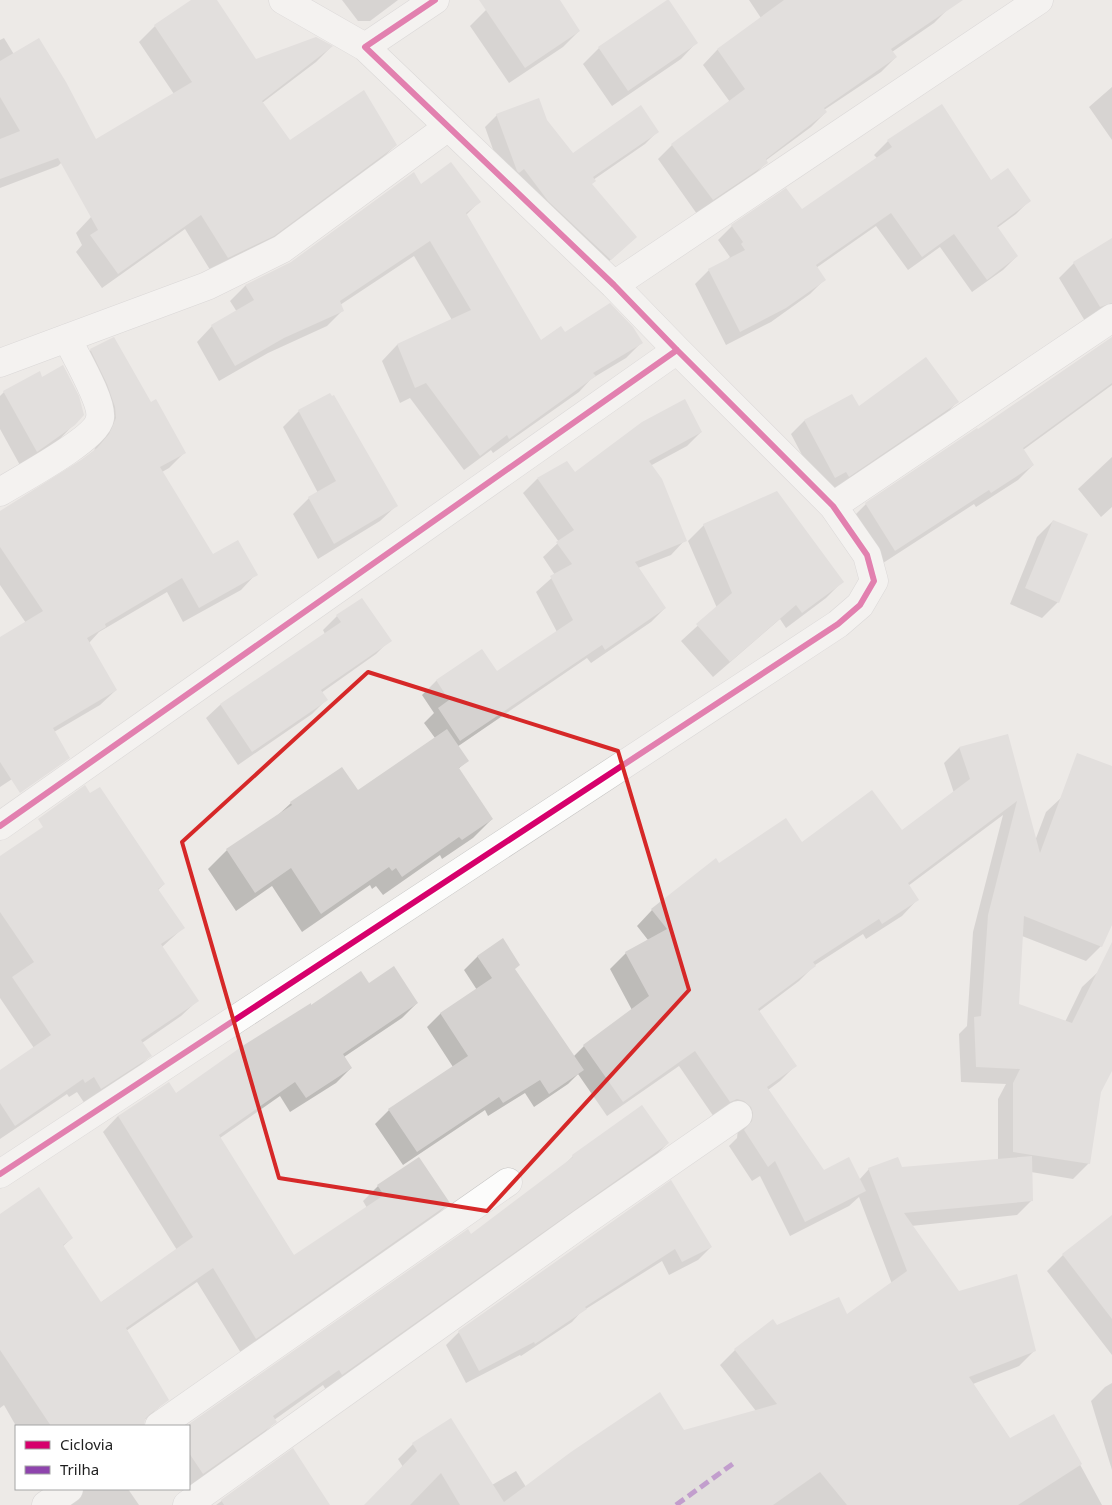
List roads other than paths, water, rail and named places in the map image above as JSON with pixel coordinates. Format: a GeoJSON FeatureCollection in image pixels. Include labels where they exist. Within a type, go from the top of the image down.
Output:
{"type":"FeatureCollection","features":[{"type":"Feature","properties":{"kind":"street"},"geometry":{"type":"LineString","coordinates":[[0,1174],[838,624],[860,605],[874,581],[867,556],[833,506],[614,285],[365,47],[283,0]]}},
{"type":"Feature","properties":{"kind":"street"},"geometry":{"type":"LineString","coordinates":[[365,47],[435,0]]}},
{"type":"Feature","properties":{"kind":"street"},"geometry":{"type":"LineString","coordinates":[[614,285],[1039,0]]}},
{"type":"Feature","properties":{"kind":"street"},"geometry":{"type":"LineString","coordinates":[[0,363],[207,286],[282,249],[448,126]]}},
{"type":"Feature","properties":{"kind":"street"},"geometry":{"type":"LineString","coordinates":[[833,506],[1112,318]]}},
{"type":"Feature","properties":{"kind":"street"},"geometry":{"type":"LineString","coordinates":[[0,492],[83,441],[97,426],[100,419],[98,403],[66,338]]}},
{"type":"Feature","properties":{"kind":"street"},"geometry":{"type":"LineString","coordinates":[[0,826],[677,350]]}},
{"type":"Feature","properties":{"kind":"street"},"geometry":{"type":"LineString","coordinates":[[187,1505],[582,1223],[738,1115]]}},
{"type":"Feature","properties":{"kind":"street"},"geometry":{"type":"LineString","coordinates":[[160,1425],[508,1182]]}},
{"type":"Feature","properties":{"kind":"street"},"geometry":{"type":"LineString","coordinates":[[46,1505],[68,1490]]}}]}
